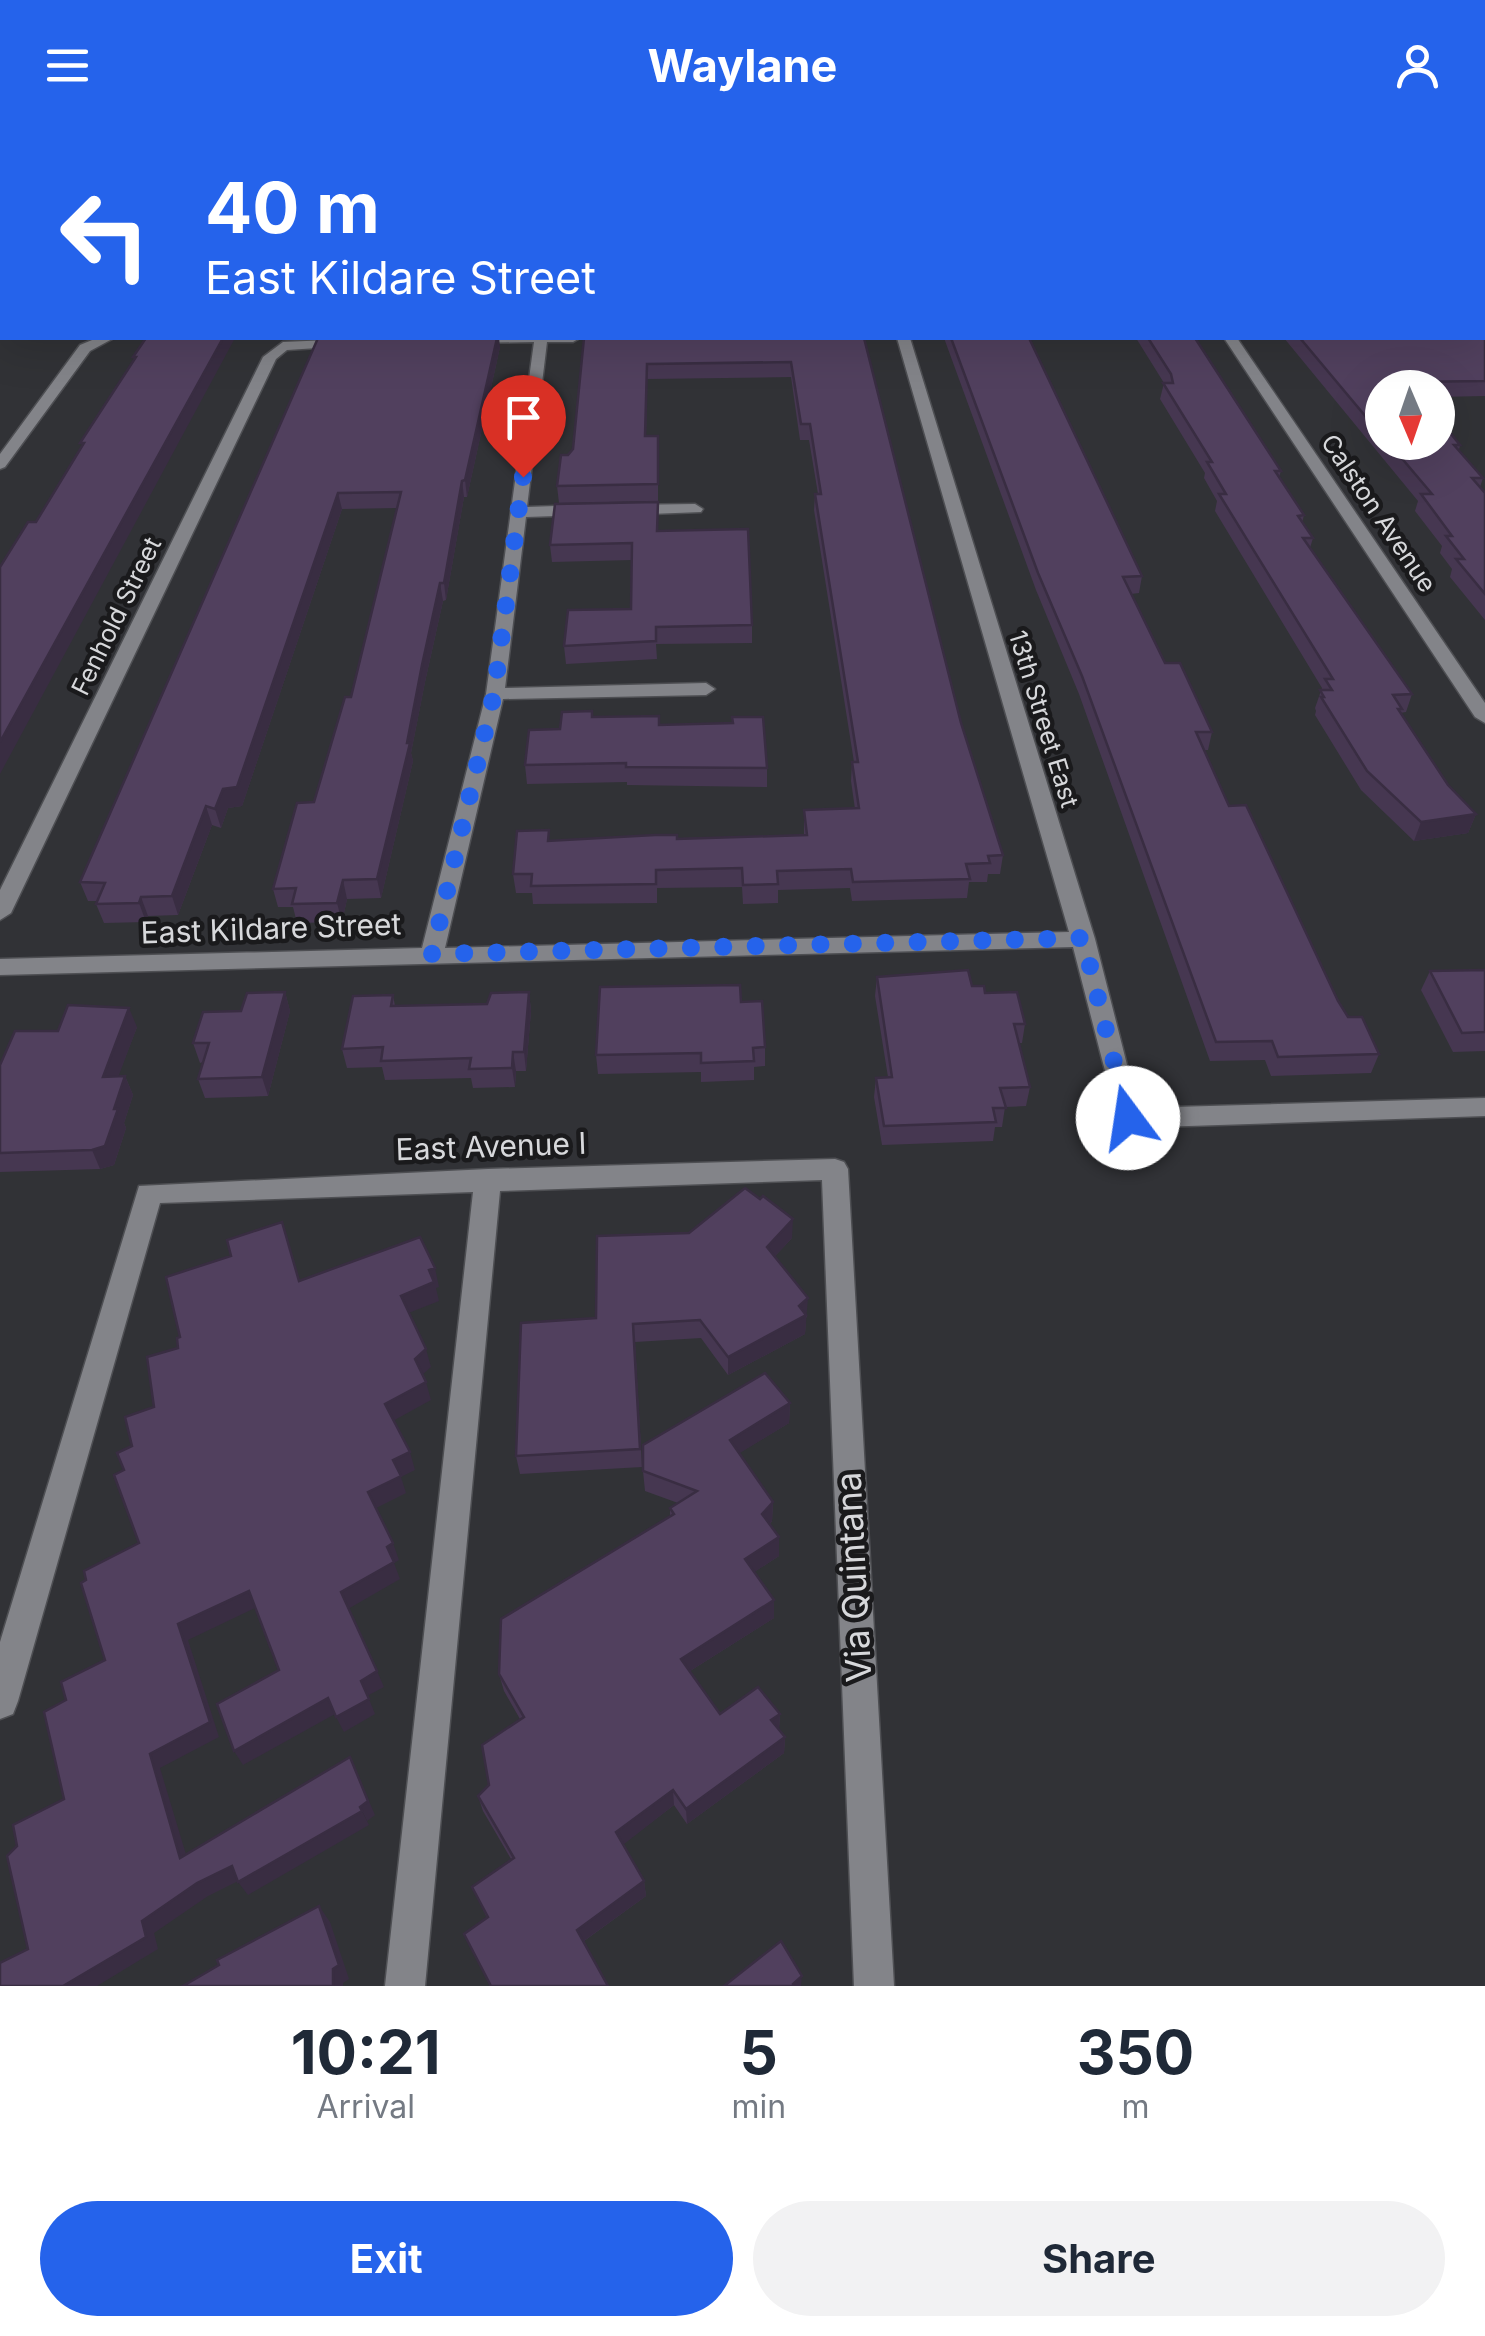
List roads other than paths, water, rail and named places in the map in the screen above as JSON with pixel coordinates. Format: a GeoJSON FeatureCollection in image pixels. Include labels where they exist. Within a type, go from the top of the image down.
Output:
{"type":"FeatureCollection","features":[{"type":"Feature","properties":{"kind":"street"},"geometry":{"type":"LineString","coordinates":[[432,954],[494,694],[541,340]]}},
{"type":"Feature","properties":{"kind":"street","name":"13th Street East"},"geometry":{"type":"LineString","coordinates":[[905,340],[1083,938],[1128,1118],[1485,1107]]}},
{"type":"Feature","properties":{"kind":"street","name":"Calston Avenue"},"geometry":{"type":"LineString","coordinates":[[1231,340],[1485,717]]}},
{"type":"Feature","properties":{"kind":"street","name":"Fenhold Street"},"geometry":{"type":"LineString","coordinates":[[0,912],[270,357],[283,346],[371,341]]}},
{"type":"Feature","properties":{"kind":"street"},"geometry":{"type":"LineString","coordinates":[[0,464],[83,343]]}},
{"type":"Feature","properties":{"kind":"street"},"geometry":{"type":"LineString","coordinates":[[616,510],[694,509]]}},
{"type":"Feature","properties":{"kind":"street"},"geometry":{"type":"LineString","coordinates":[[518,512],[596,510]]}},
{"type":"Feature","properties":{"kind":"street"},"geometry":{"type":"LineString","coordinates":[[494,694],[706,690]]}},
{"type":"Feature","properties":{"kind":"street","name":"East Kildare Street"},"geometry":{"type":"LineString","coordinates":[[0,967],[1083,938]]}},
{"type":"Feature","properties":{"kind":"street","name":"East Avenue I"},"geometry":{"type":"LineString","coordinates":[[0,1701],[150,1192],[835,1169]]}},
{"type":"Feature","properties":{"kind":"street","name":"Via Quintana"},"geometry":{"type":"LineString","coordinates":[[835,1169],[874,1986]]}},
{"type":"Feature","properties":{"kind":"street"},"geometry":{"type":"LineString","coordinates":[[405,1986],[488,1178]]}}]}
